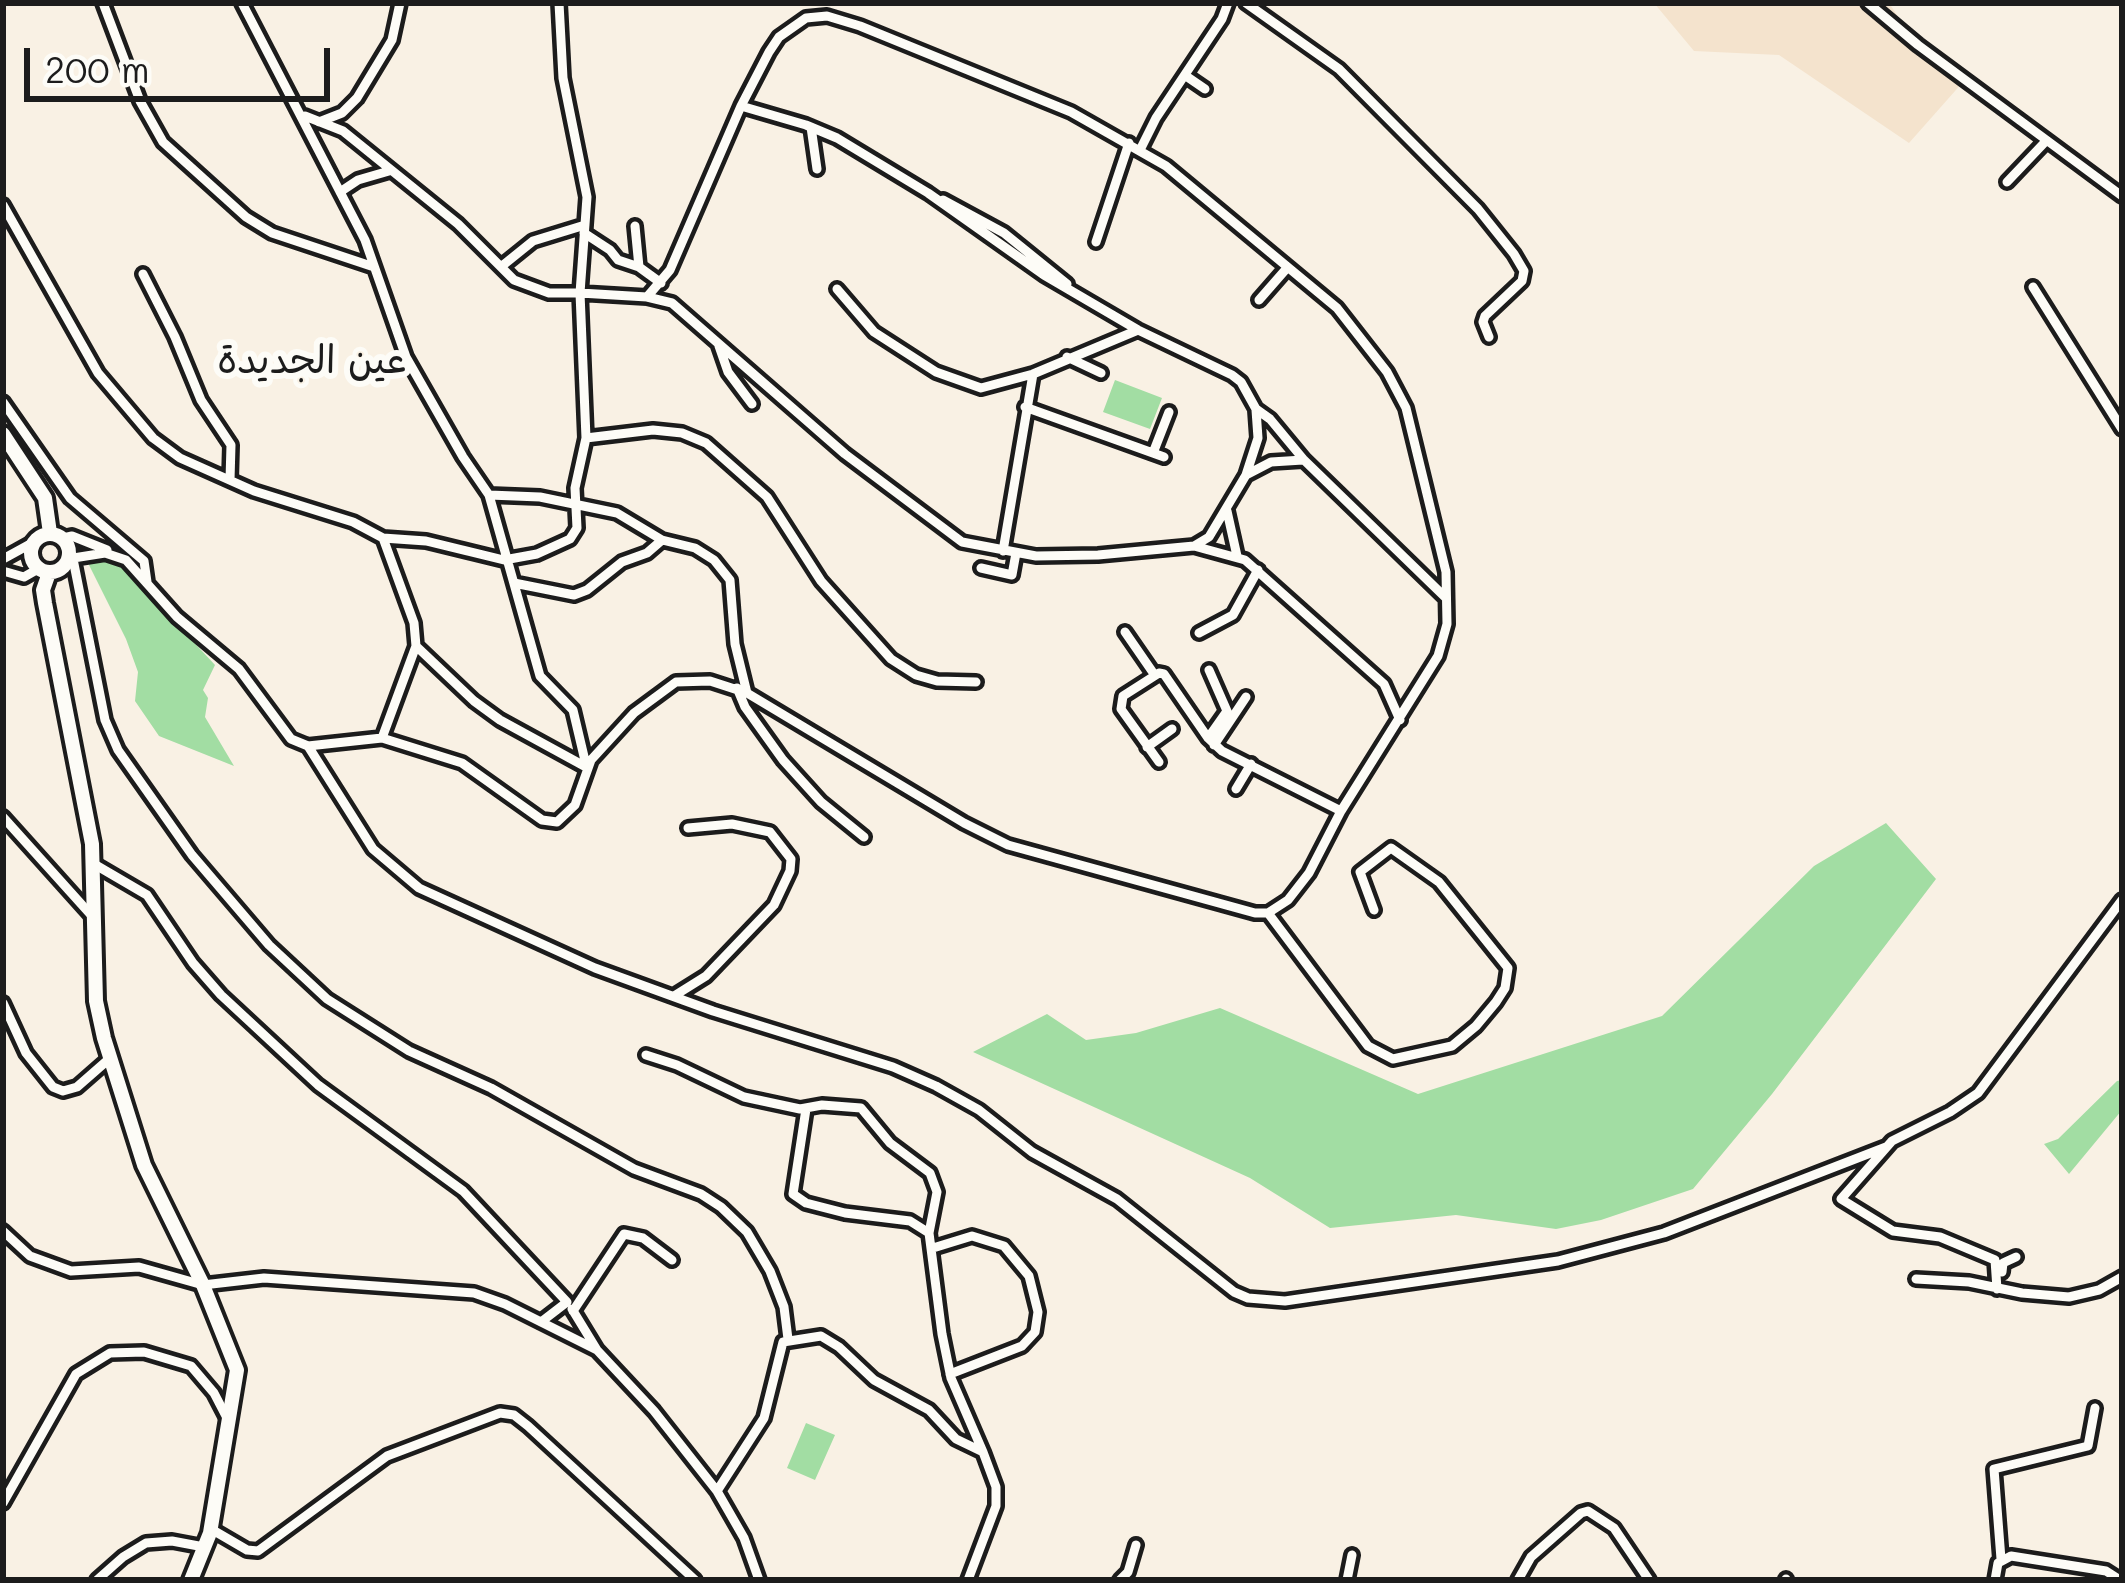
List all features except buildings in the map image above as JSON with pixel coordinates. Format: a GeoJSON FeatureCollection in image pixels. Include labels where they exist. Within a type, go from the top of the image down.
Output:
{"type":"FeatureCollection","features":[{"type":"Feature","properties":{"kind":"street"},"geometry":{"type":"LineString","coordinates":[[103,3],[146,115],[163,142],[259,225],[371,266]]}},
{"type":"Feature","properties":{"kind":"street"},"geometry":{"type":"LineString","coordinates":[[3,560],[34,542],[56,536],[72,536],[117,555],[177,617],[239,669],[291,739],[308,746],[382,737],[462,764],[550,823],[568,816],[584,789],[586,767],[573,710],[540,676],[489,495],[406,357],[365,240],[242,3]]}},
{"type":"Feature","properties":{"kind":"street"},"geometry":{"type":"LineString","coordinates":[[319,122],[342,113],[357,98],[392,40],[400,3]]}},
{"type":"Feature","properties":{"kind":"street"},"geometry":{"type":"LineString","coordinates":[[3,205],[98,373],[153,438],[180,458],[275,500],[352,522],[383,538],[426,541],[485,557],[537,554],[570,539],[577,528],[575,488],[586,438],[580,293],[587,197],[563,78],[559,3]]}},
{"type":"Feature","properties":{"kind":"street"},"geometry":{"type":"LineString","coordinates":[[1140,150],[1228,3]]}},
{"type":"Feature","properties":{"kind":"street"},"geometry":{"type":"LineString","coordinates":[[1246,3],[1339,69],[1434,163],[1514,254],[1524,271],[1522,281],[1485,316],[1489,337]]}},
{"type":"Feature","properties":{"kind":"street"},"geometry":{"type":"LineString","coordinates":[[1868,3],[2122,196]]}},
{"type":"Feature","properties":{"kind":"street"},"geometry":{"type":"LineString","coordinates":[[647,297],[661,283],[741,106],[779,37],[806,18],[827,16],[1071,112],[1129,143],[1166,166],[1346,317],[1398,389],[1446,572],[1447,624],[1438,656],[1298,889],[1268,913]]}},
{"type":"Feature","properties":{"kind":"street"},"geometry":{"type":"LineString","coordinates":[[1186,76],[1205,89]]}},
{"type":"Feature","properties":{"kind":"street"},"geometry":{"type":"LineString","coordinates":[[741,106],[811,127],[928,193],[1079,296],[1241,382],[1256,409],[1258,438],[1227,511],[1209,537],[1194,546]]}},
{"type":"Feature","properties":{"kind":"street"},"geometry":{"type":"LineString","coordinates":[[302,115],[343,131],[458,224],[514,280],[565,296],[647,297],[672,303],[844,454],[942,530],[978,547],[1098,556],[1194,546],[1237,556],[1384,684],[1400,720]]}},
{"type":"Feature","properties":{"kind":"street"},"geometry":{"type":"LineString","coordinates":[[811,127],[817,170]]}},
{"type":"Feature","properties":{"kind":"street"},"geometry":{"type":"LineString","coordinates":[[2006,182],[2046,141]]}},
{"type":"Feature","properties":{"kind":"street"},"geometry":{"type":"LineString","coordinates":[[1096,242],[1129,143]]}},
{"type":"Feature","properties":{"kind":"street"},"geometry":{"type":"LineString","coordinates":[[340,192],[358,180],[389,171]]}},
{"type":"Feature","properties":{"kind":"street"},"geometry":{"type":"LineString","coordinates":[[634,226],[639,267]]}},
{"type":"Feature","properties":{"kind":"street"},"geometry":{"type":"LineString","coordinates":[[502,266],[533,241],[584,229]]}},
{"type":"Feature","properties":{"kind":"street"},"geometry":{"type":"LineString","coordinates":[[584,229],[618,260],[639,267],[661,283]]}},
{"type":"Feature","properties":{"kind":"street"},"geometry":{"type":"LineString","coordinates":[[1259,300],[1287,268]]}},
{"type":"Feature","properties":{"kind":"street"},"geometry":{"type":"LineString","coordinates":[[143,274],[201,400],[231,445],[230,480]]}},
{"type":"Feature","properties":{"kind":"street"},"geometry":{"type":"LineString","coordinates":[[2032,286],[2122,429]]}},
{"type":"Feature","properties":{"kind":"street"},"geometry":{"type":"LineString","coordinates":[[837,289],[874,332],[936,372],[981,388],[1033,374],[1138,330]]}},
{"type":"Feature","properties":{"kind":"street"},"geometry":{"type":"LineString","coordinates":[[719,346],[728,372],[752,404]]}},
{"type":"Feature","properties":{"kind":"street"},"geometry":{"type":"LineString","coordinates":[[1067,357],[1101,373]]}},
{"type":"Feature","properties":{"kind":"street"},"geometry":{"type":"LineString","coordinates":[[1003,551],[1033,374]]}},
{"type":"Feature","properties":{"kind":"street"},"geometry":{"type":"LineString","coordinates":[[3,402],[70,498],[144,562],[147,582]]}},
{"type":"Feature","properties":{"kind":"street"},"geometry":{"type":"LineString","coordinates":[[1025,406],[1159,455],[1169,412]]}},
{"type":"Feature","properties":{"kind":"street"},"geometry":{"type":"LineString","coordinates":[[1256,409],[1444,597]]}},
{"type":"Feature","properties":{"kind":"street"},"geometry":{"type":"LineString","coordinates":[[586,438],[653,430],[682,433],[706,443],[767,497],[821,581],[891,659],[916,675],[937,681],[976,682]]}},
{"type":"Feature","properties":{"kind":"street"},"geometry":{"type":"LineString","coordinates":[[3,434],[45,498],[56,536],[69,550],[105,720],[118,750],[192,855],[269,945],[327,999],[409,1051],[491,1088],[634,1169],[721,1207],[747,1232],[770,1271],[784,1307],[788,1339]]}},
{"type":"Feature","properties":{"kind":"street"},"geometry":{"type":"LineString","coordinates":[[1246,475],[1271,463],[1304,460]]}},
{"type":"Feature","properties":{"kind":"street"},"geometry":{"type":"LineString","coordinates":[[489,495],[540,497],[617,513],[662,540],[695,548],[714,560],[730,580],[745,707],[821,802],[864,837]]}},
{"type":"Feature","properties":{"kind":"street"},"geometry":{"type":"LineString","coordinates":[[1227,511],[1237,556]]}},
{"type":"Feature","properties":{"kind":"street"},"geometry":{"type":"LineString","coordinates":[[382,737],[416,646],[414,623],[383,538]]}},
{"type":"Feature","properties":{"kind":"street"},"geometry":{"type":"LineString","coordinates":[[514,584],[574,595],[662,540]]}},
{"type":"Feature","properties":{"kind":"street"},"geometry":{"type":"LineString","coordinates":[[34,542],[31,559],[44,571]]}},
{"type":"Feature","properties":{"kind":"street"},"geometry":{"type":"LineString","coordinates":[[980,568],[1012,575],[1016,553]]}},
{"type":"Feature","properties":{"kind":"street"},"geometry":{"type":"LineString","coordinates":[[3,572],[24,577],[63,568],[70,559],[117,555]]}},
{"type":"Feature","properties":{"kind":"street"},"geometry":{"type":"LineString","coordinates":[[1199,633],[1233,616],[1258,570]]}},
{"type":"Feature","properties":{"kind":"street"},"geometry":{"type":"LineString","coordinates":[[44,571],[45,603],[94,864],[96,1001],[109,1059],[144,1165],[203,1285],[237,1370],[211,1529],[191,1580]]}},
{"type":"Feature","properties":{"kind":"street"},"geometry":{"type":"LineString","coordinates":[[1124,632],[1154,674]]}},
{"type":"Feature","properties":{"kind":"street"},"geometry":{"type":"LineString","coordinates":[[416,646],[500,720],[586,767]]}},
{"type":"Feature","properties":{"kind":"street"},"geometry":{"type":"LineString","coordinates":[[1209,670],[1227,711],[1211,741]]}},
{"type":"Feature","properties":{"kind":"street"},"geometry":{"type":"LineString","coordinates":[[1159,762],[1120,709],[1124,696],[1154,674],[1164,674],[1211,741],[1341,811]]}},
{"type":"Feature","properties":{"kind":"street"},"geometry":{"type":"LineString","coordinates":[[586,767],[634,713],[676,682],[694,679],[741,690],[964,823],[1008,844],[1235,908],[1268,913],[1368,1046],[1393,1059],[1452,1046],[1496,1002],[1505,988],[1508,968],[1439,882],[1391,848],[1360,872],[1375,910]]}},
{"type":"Feature","properties":{"kind":"street"},"geometry":{"type":"LineString","coordinates":[[1211,741],[1246,697]]}},
{"type":"Feature","properties":{"kind":"street"},"geometry":{"type":"LineString","coordinates":[[1147,747],[1172,729]]}},
{"type":"Feature","properties":{"kind":"street"},"geometry":{"type":"LineString","coordinates":[[308,746],[373,849],[419,888],[595,968],[893,1067],[936,1086],[979,1110],[1032,1152],[1117,1199],[1234,1292],[1258,1300],[1285,1301],[1558,1261],[1664,1233],[1886,1147]]}},
{"type":"Feature","properties":{"kind":"street"},"geometry":{"type":"LineString","coordinates":[[1236,788],[1251,764]]}},
{"type":"Feature","properties":{"kind":"street"},"geometry":{"type":"LineString","coordinates":[[3,817],[96,920]]}},
{"type":"Feature","properties":{"kind":"street"},"geometry":{"type":"LineString","coordinates":[[674,996],[706,976],[774,905],[791,859],[770,832],[732,824],[688,827]]}},
{"type":"Feature","properties":{"kind":"street"},"geometry":{"type":"LineString","coordinates":[[94,864],[147,895],[193,963],[254,1028],[342,1105],[463,1191],[570,1306],[597,1350],[654,1411],[716,1491],[744,1538],[759,1580]]}},
{"type":"Feature","properties":{"kind":"street"},"geometry":{"type":"LineString","coordinates":[[2000,1289],[1995,1260],[1940,1237],[1892,1232],[1840,1199],[1886,1147],[1907,1131],[1978,1094],[2122,900]]}},
{"type":"Feature","properties":{"kind":"street"},"geometry":{"type":"LineString","coordinates":[[3,1003],[26,1053],[53,1087],[77,1087],[109,1059]]}},
{"type":"Feature","properties":{"kind":"street"},"geometry":{"type":"LineString","coordinates":[[646,1055],[744,1097],[806,1109],[821,1105],[861,1108],[890,1143],[930,1173],[937,1192],[929,1233],[950,1374],[996,1487],[996,1506],[968,1580]]}},
{"type":"Feature","properties":{"kind":"street"},"geometry":{"type":"LineString","coordinates":[[806,1109],[793,1194],[806,1203],[845,1213],[910,1221],[929,1233]]}},
{"type":"Feature","properties":{"kind":"street"},"geometry":{"type":"LineString","coordinates":[[3,1231],[30,1256],[57,1268],[93,1272],[139,1268],[203,1285],[264,1278],[474,1293],[597,1350]]}},
{"type":"Feature","properties":{"kind":"street"},"geometry":{"type":"LineString","coordinates":[[542,1322],[570,1306],[624,1234],[643,1238],[672,1260]]}},
{"type":"Feature","properties":{"kind":"street"},"geometry":{"type":"LineString","coordinates":[[933,1248],[972,1236],[1004,1246],[1029,1276],[1038,1312],[1035,1332],[1022,1346],[950,1374]]}},
{"type":"Feature","properties":{"kind":"street"},"geometry":{"type":"LineString","coordinates":[[2000,1289],[2002,1263],[2016,1257]]}},
{"type":"Feature","properties":{"kind":"street"},"geometry":{"type":"LineString","coordinates":[[1916,1279],[2069,1297],[2099,1290],[2122,1277]]}},
{"type":"Feature","properties":{"kind":"street"},"geometry":{"type":"LineString","coordinates":[[716,1491],[764,1418],[783,1342],[814,1335],[834,1343],[874,1380],[929,1410],[956,1439],[983,1452]]}},
{"type":"Feature","properties":{"kind":"street"},"geometry":{"type":"LineString","coordinates":[[3,1503],[76,1373],[110,1353],[144,1352],[191,1366],[214,1393],[230,1423]]}},
{"type":"Feature","properties":{"kind":"street"},"geometry":{"type":"LineString","coordinates":[[1995,1580],[2001,1559],[1994,1469],[2088,1446],[2095,1408]]}},
{"type":"Feature","properties":{"kind":"street"},"geometry":{"type":"LineString","coordinates":[[211,1529],[247,1550],[258,1551],[387,1456],[500,1413],[514,1415],[528,1426],[695,1580]]}},
{"type":"Feature","properties":{"kind":"street"},"geometry":{"type":"LineString","coordinates":[[1518,1580],[1531,1557],[1588,1511],[1614,1528],[1649,1580]]}},
{"type":"Feature","properties":{"kind":"street"},"geometry":{"type":"LineString","coordinates":[[97,1580],[146,1543],[172,1541],[205,1548]]}},
{"type":"Feature","properties":{"kind":"street"},"geometry":{"type":"LineString","coordinates":[[1120,1580],[1128,1572],[1136,1545]]}},
{"type":"Feature","properties":{"kind":"street"},"geometry":{"type":"LineString","coordinates":[[1347,1580],[1352,1555]]}},
{"type":"Feature","properties":{"kind":"street"},"geometry":{"type":"LineString","coordinates":[[2001,1559],[2018,1557],[2094,1569],[2120,1580]]}},
{"type":"Feature","properties":{"kind":"shaded area"},"geometry":{"type":"Polygon","coordinates":[[[1654,3],[1889,3],[1919,48],[1963,82],[1909,143],[1779,55],[1694,51],[1654,3]]]}},
{"type":"Feature","properties":{"kind":"green space"},"geometry":{"type":"Polygon","coordinates":[[[1115,380],[1162,398],[1150,429],[1103,412],[1115,380]]]}},
{"type":"Feature","properties":{"kind":"green space"},"geometry":{"type":"Polygon","coordinates":[[[104,559],[120,563],[215,665],[203,690],[208,698],[205,717],[234,766],[159,736],[135,701],[138,672],[88,563],[104,559]]]}},
{"type":"Feature","properties":{"kind":"green space"},"geometry":{"type":"Polygon","coordinates":[[[1886,823],[1936,879],[1693,1189],[1601,1220],[1556,1229],[1456,1215],[1330,1228],[1250,1178],[973,1052],[1047,1014],[1086,1040],[1136,1033],[1220,1008],[1418,1094],[1662,1016],[1814,866],[1886,823]]]}},
{"type":"Feature","properties":{"kind":"green space"},"geometry":{"type":"Polygon","coordinates":[[[2122,1080],[2122,1110],[2069,1174],[2044,1144],[2058,1139],[2122,1080]]]}},
{"type":"Feature","properties":{"kind":"green space"},"geometry":{"type":"Polygon","coordinates":[[[806,1423],[835,1435],[815,1480],[787,1468],[806,1423]]]}},
{"type":"Feature","properties":{"kind":"district","name":"عين الجديدة"},"geometry":{"type":"Point","coordinates":[312,361]}}]}
